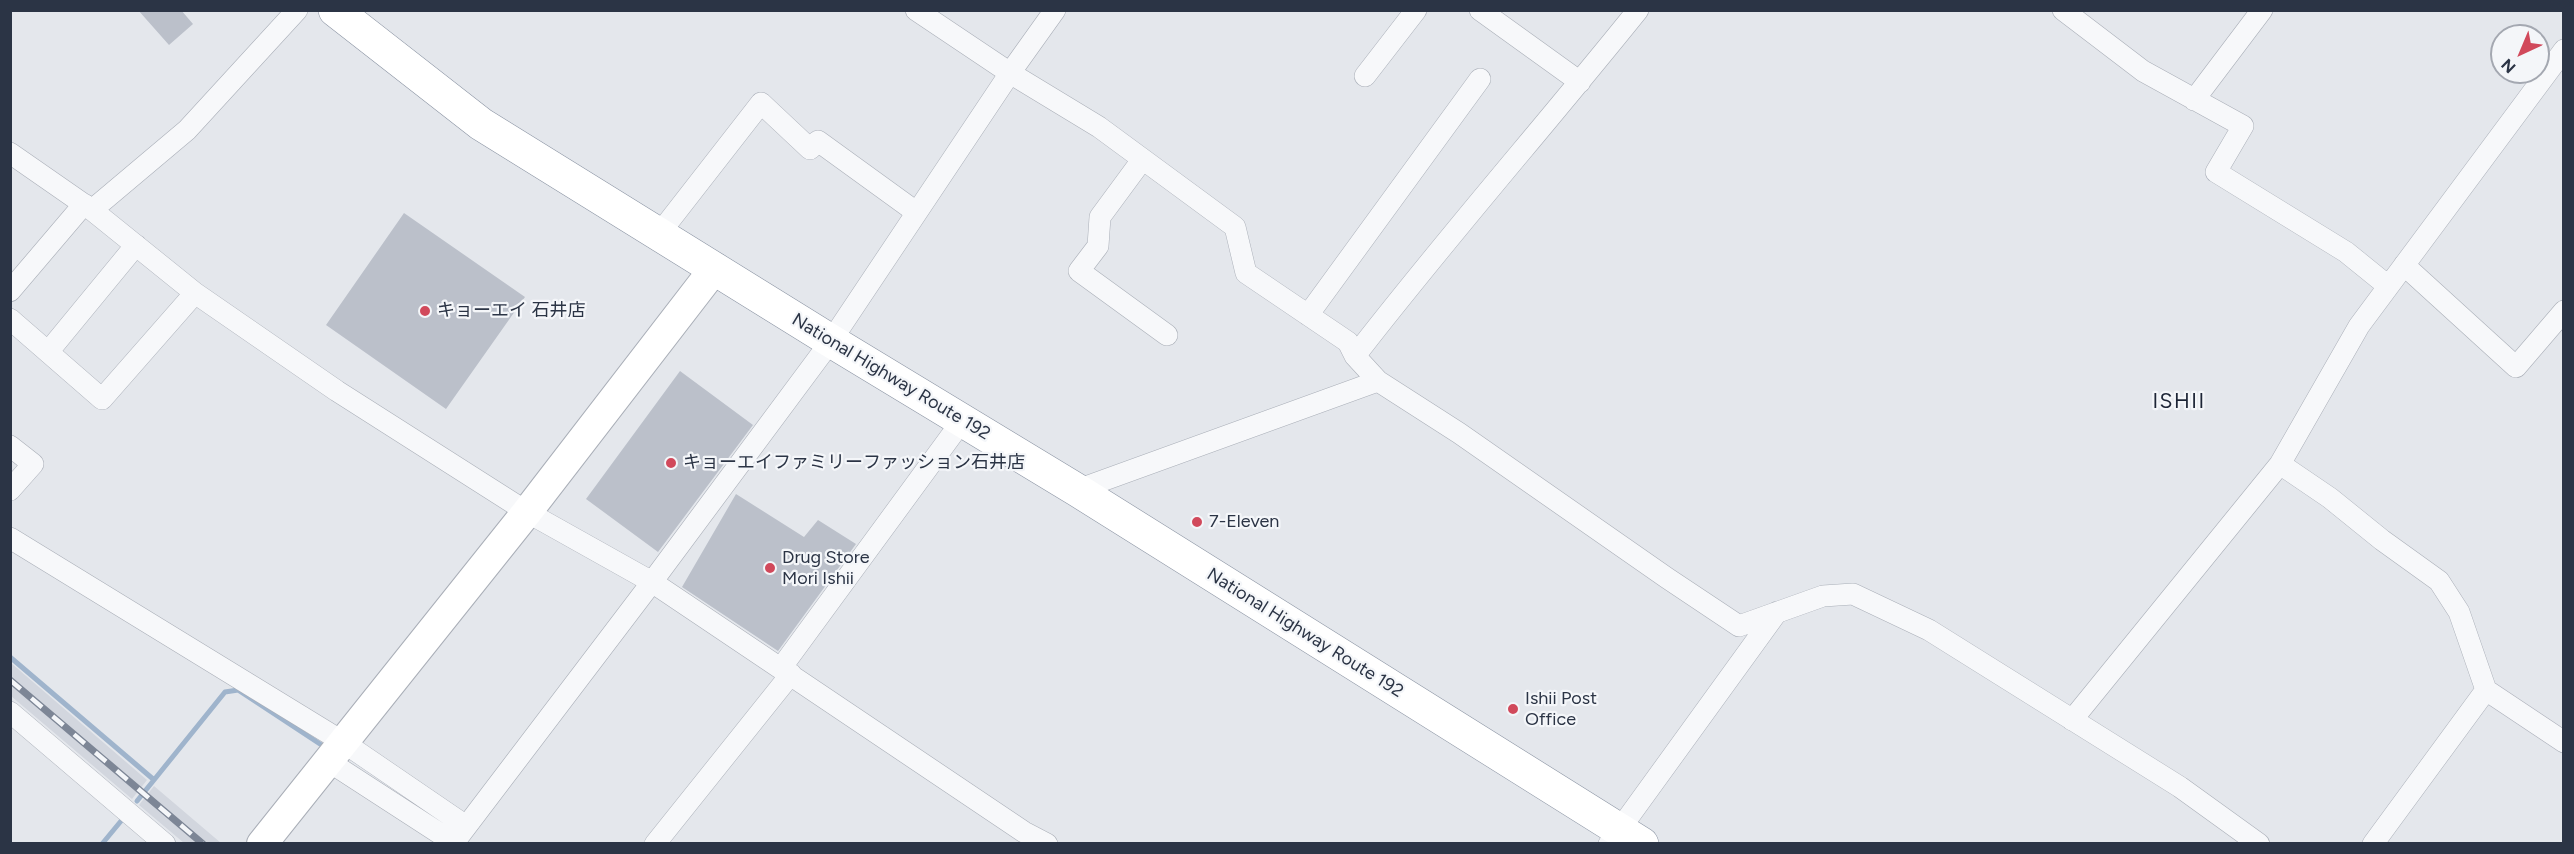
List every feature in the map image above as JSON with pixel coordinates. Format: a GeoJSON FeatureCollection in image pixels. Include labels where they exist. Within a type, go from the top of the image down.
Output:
{"type":"FeatureCollection","features":[{"type":"Feature","properties":{"kind":"highway","name":"National Highway Route 192"},"geometry":{"type":"LineString","coordinates":[[335,10],[481,124],[1077,490],[1623,839]]}},
{"type":"Feature","properties":{"kind":"street"},"geometry":{"type":"LineString","coordinates":[[10,291],[88,207],[187,130],[297,10]]}},
{"type":"Feature","properties":{"kind":"street"},"geometry":{"type":"LineString","coordinates":[[916,10],[1010,73],[1099,127],[1235,227],[1246,273],[1348,342],[1355,356],[1378,381],[1460,433],[1666,578],[1739,626],[1823,596],[1853,594],[1929,630],[2180,787],[2259,843]]}},
{"type":"Feature","properties":{"kind":"street"},"geometry":{"type":"LineString","coordinates":[[10,538],[335,751],[457,839],[831,341],[1010,73],[1056,10]]}},
{"type":"Feature","properties":{"kind":"street"},"geometry":{"type":"LineString","coordinates":[[1365,76],[1416,10]]}},
{"type":"Feature","properties":{"kind":"street"},"geometry":{"type":"LineString","coordinates":[[1480,10],[1580,82]]}},
{"type":"Feature","properties":{"kind":"street"},"geometry":{"type":"LineString","coordinates":[[1355,356],[1404,292],[1638,10]]}},
{"type":"Feature","properties":{"kind":"street"},"geometry":{"type":"LineString","coordinates":[[2063,10],[2143,71],[2243,126],[2216,172],[2346,252],[2388,286]]}},
{"type":"Feature","properties":{"kind":"street"},"geometry":{"type":"LineString","coordinates":[[2194,100],[2262,10]]}},
{"type":"Feature","properties":{"kind":"street"},"geometry":{"type":"LineString","coordinates":[[2072,720],[2280,464],[2360,326],[2564,50]]}},
{"type":"Feature","properties":{"kind":"street"},"geometry":{"type":"LineString","coordinates":[[1308,315],[1480,79]]}},
{"type":"Feature","properties":{"kind":"street"},"geometry":{"type":"LineString","coordinates":[[659,234],[761,103],[810,149],[818,141],[916,212]]}},
{"type":"Feature","properties":{"kind":"street"},"geometry":{"type":"LineString","coordinates":[[10,153],[88,207],[195,293],[337,391],[526,512],[652,582],[1024,832],[1047,843]]}},
{"type":"Feature","properties":{"kind":"street"},"geometry":{"type":"LineString","coordinates":[[1142,160],[1100,217],[1098,246],[1079,271],[1167,335]]}},
{"type":"Feature","properties":{"kind":"street"},"geometry":{"type":"LineString","coordinates":[[48,352],[135,245]]}},
{"type":"Feature","properties":{"kind":"street"},"geometry":{"type":"LineString","coordinates":[[2404,265],[2516,367],[2564,311]]}},
{"type":"Feature","properties":{"kind":"street"},"geometry":{"type":"LineString","coordinates":[[262,843],[526,512],[715,268]]}},
{"type":"Feature","properties":{"kind":"street"},"geometry":{"type":"LineString","coordinates":[[10,319],[102,399],[195,293]]}},
{"type":"Feature","properties":{"kind":"street"},"geometry":{"type":"LineString","coordinates":[[1077,490],[1378,381]]}},
{"type":"Feature","properties":{"kind":"street"},"geometry":{"type":"LineString","coordinates":[[655,843],[786,671],[962,420]]}},
{"type":"Feature","properties":{"kind":"street"},"geometry":{"type":"LineString","coordinates":[[10,446],[33,464],[10,490]]}},
{"type":"Feature","properties":{"kind":"street"},"geometry":{"type":"LineString","coordinates":[[2280,464],[2330,498],[2382,540],[2439,581],[2458,612],[2486,690],[2564,742]]}},
{"type":"Feature","properties":{"kind":"street"},"geometry":{"type":"LineString","coordinates":[[1623,839],[1777,612]]}},
{"type":"Feature","properties":{"kind":"street"},"geometry":{"type":"LineString","coordinates":[[2373,843],[2486,690]]}},
{"type":"Feature","properties":{"kind":"street"},"geometry":{"type":"LineString","coordinates":[[10,712],[165,843]]}},
{"type":"Feature","properties":{"kind":"shaded area"},"geometry":{"type":"Polygon","coordinates":[[[11,663],[147,780],[132,799],[11,696],[11,663]]]}},
{"type":"Feature","properties":{"kind":"shaded area"},"geometry":{"type":"Polygon","coordinates":[[[154,786],[221,843],[184,843],[139,805],[154,786]]]}},
{"type":"Feature","properties":{"kind":"building"},"geometry":{"type":"Polygon","coordinates":[[[138,10],[181,10],[193,24],[169,45],[138,10]]]}},
{"type":"Feature","properties":{"kind":"building","name":"キョーエイ 石井店"},"geometry":{"type":"Polygon","coordinates":[[[404,213],[525,297],[446,409],[326,325],[404,213]]]}},
{"type":"Feature","properties":{"kind":"building","name":"キョーエイファミリーファッション石井店"},"geometry":{"type":"Polygon","coordinates":[[[680,371],[753,425],[658,552],[586,499],[680,371]]]}},
{"type":"Feature","properties":{"kind":"building","name":"Drug Store Mori Ishii"},"geometry":{"type":"Polygon","coordinates":[[[736,494],[804,537],[818,520],[856,544],[778,651],[682,587],[736,494]]]}},
{"type":"Feature","properties":{"kind":"waterway"},"geometry":{"type":"LineString","coordinates":[[10,657],[153,779]]}},
{"type":"Feature","properties":{"kind":"waterway"},"geometry":{"type":"LineString","coordinates":[[137,801],[225,692],[238,690],[320,744]]}},
{"type":"Feature","properties":{"kind":"waterway"},"geometry":{"type":"LineString","coordinates":[[102,844],[121,821]]}},
{"type":"Feature","properties":{"kind":"railway"},"geometry":{"type":"LineString","coordinates":[[10,680],[203,844]]}},
{"type":"Feature","properties":{"kind":"place","name":"キョーエイ 石井店"},"geometry":{"type":"Point","coordinates":[425,311]}},
{"type":"Feature","properties":{"kind":"place","name":"キョーエイファミリーファッション石井店"},"geometry":{"type":"Point","coordinates":[671,463]}},
{"type":"Feature","properties":{"kind":"place","name":"7-Eleven"},"geometry":{"type":"Point","coordinates":[1197,522]}},
{"type":"Feature","properties":{"kind":"place","name":"Drug Store Mori Ishii"},"geometry":{"type":"Point","coordinates":[770,568]}},
{"type":"Feature","properties":{"kind":"place","name":"Ishii Post Office"},"geometry":{"type":"Point","coordinates":[1513,709]}},
{"type":"Feature","properties":{"kind":"district","name":"ISHII"},"geometry":{"type":"Point","coordinates":[2179,402]}}]}
